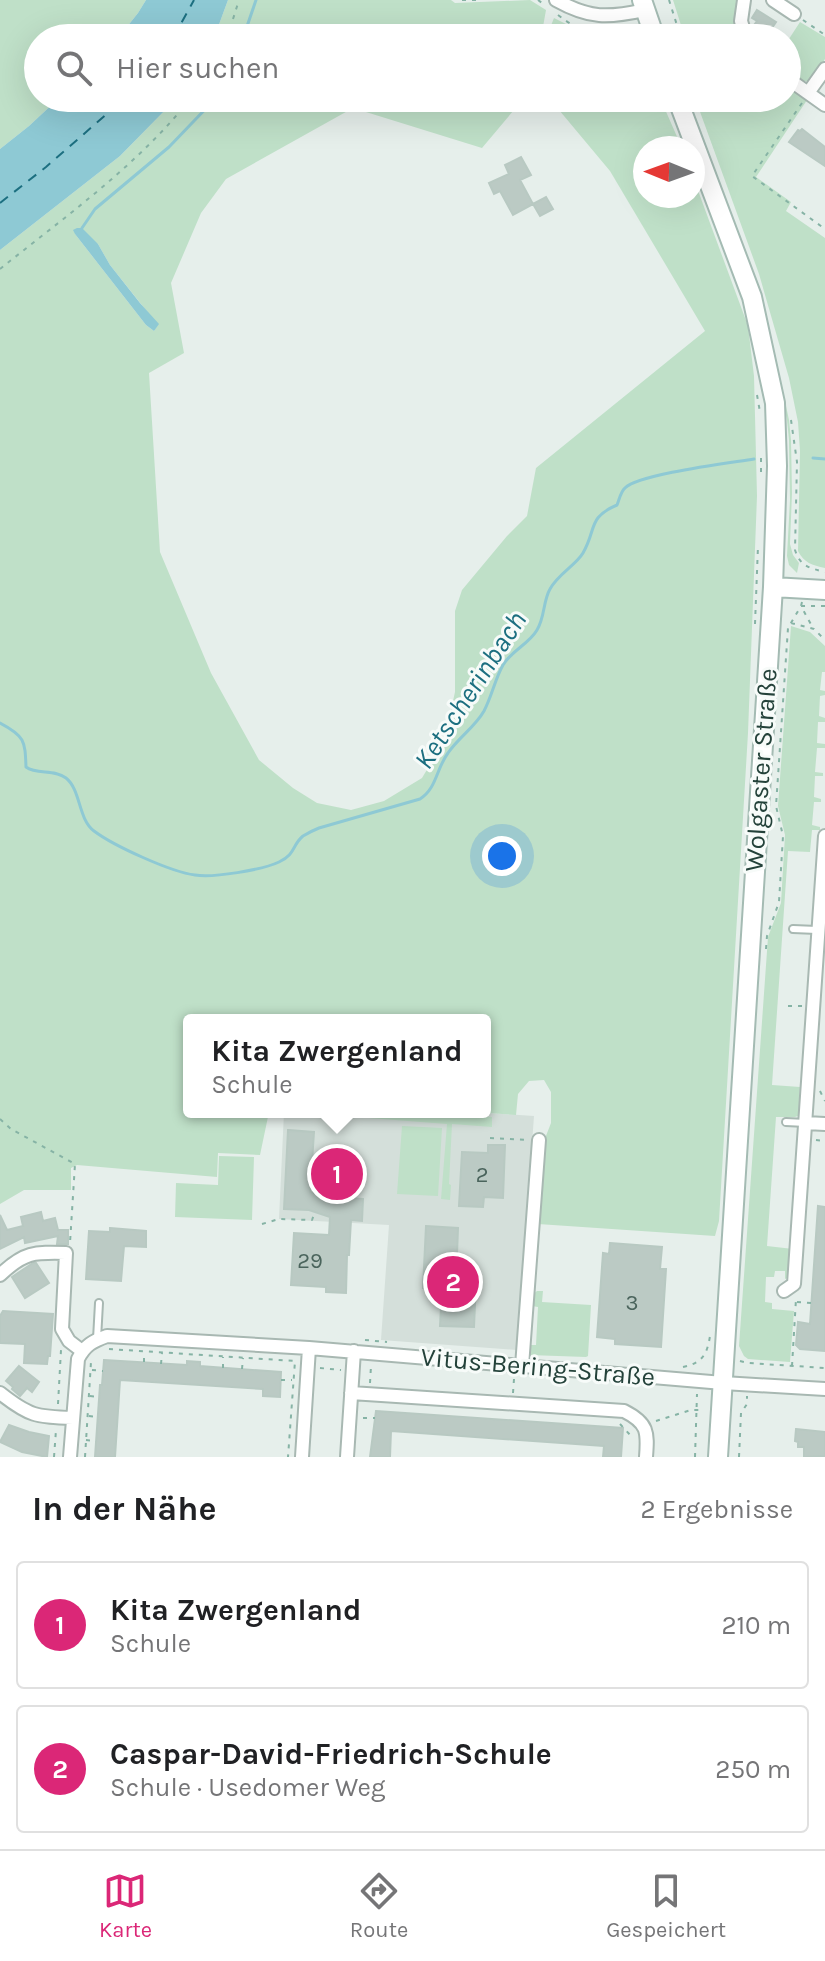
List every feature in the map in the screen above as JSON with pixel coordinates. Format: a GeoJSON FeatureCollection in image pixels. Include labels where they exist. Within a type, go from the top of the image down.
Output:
{"type":"FeatureCollection","features":[{"type":"Feature","properties":{"kind":"main road"},"geometry":{"type":"LineString","coordinates":[[643,5],[650,24]]}},
{"type":"Feature","properties":{"kind":"main road","name":"Wolgaster Straße"},"geometry":{"type":"LineString","coordinates":[[682,112],[752,297],[775,403],[777,466],[773,587],[718,1457]]}},
{"type":"Feature","properties":{"kind":"main road"},"geometry":{"type":"LineString","coordinates":[[773,587],[825,590]]}},
{"type":"Feature","properties":{"kind":"street"},"geometry":{"type":"LineString","coordinates":[[556,0],[580,11],[607,17],[643,5]]}},
{"type":"Feature","properties":{"kind":"street"},"geometry":{"type":"LineString","coordinates":[[742,24],[744,0]]}},
{"type":"Feature","properties":{"kind":"street"},"geometry":{"type":"LineString","coordinates":[[773,0],[794,14]]}},
{"type":"Feature","properties":{"kind":"street"},"geometry":{"type":"LineString","coordinates":[[808,93],[825,69]]}},
{"type":"Feature","properties":{"kind":"street"},"geometry":{"type":"LineString","coordinates":[[801,88],[825,105]]}},
{"type":"Feature","properties":{"kind":"street"},"geometry":{"type":"LineString","coordinates":[[784,1291],[794,1284],[803,1130],[821,930],[825,836]]}},
{"type":"Feature","properties":{"kind":"street"},"geometry":{"type":"LineString","coordinates":[[806,1123],[825,1124]]}},
{"type":"Feature","properties":{"kind":"street"},"geometry":{"type":"LineString","coordinates":[[522,1366],[539,1140]]}},
{"type":"Feature","properties":{"kind":"street"},"geometry":{"type":"LineString","coordinates":[[0,1275],[13,1263],[34,1252],[66,1253],[62,1329],[69,1341],[87,1354]]}},
{"type":"Feature","properties":{"kind":"street","name":"Vitus-Bering-Straße"},"geometry":{"type":"LineString","coordinates":[[99,1344],[107,1336],[155,1338],[825,1389]]}},
{"type":"Feature","properties":{"kind":"street"},"geometry":{"type":"LineString","coordinates":[[87,1354],[86,1345],[99,1344]]}},
{"type":"Feature","properties":{"kind":"street"},"geometry":{"type":"LineString","coordinates":[[302,1457],[309,1348]]}},
{"type":"Feature","properties":{"kind":"street"},"geometry":{"type":"LineString","coordinates":[[347,1457],[354,1351]]}},
{"type":"Feature","properties":{"kind":"street"},"geometry":{"type":"LineString","coordinates":[[70,1457],[76,1369],[78,1359],[87,1354]]}},
{"type":"Feature","properties":{"kind":"street"},"geometry":{"type":"LineString","coordinates":[[0,1393],[22,1410],[44,1417],[73,1418]]}},
{"type":"Feature","properties":{"kind":"street","name":"Vitus-Bering-Straße"},"geometry":{"type":"LineString","coordinates":[[351,1393],[624,1411],[639,1418],[640,1435]]}},
{"type":"Feature","properties":{"kind":"street"},"geometry":{"type":"LineString","coordinates":[[640,1435],[646,1457]]}},
{"type":"Feature","properties":{"kind":"lane"},"geometry":{"type":"LineString","coordinates":[[793,929],[821,930]]}},
{"type":"Feature","properties":{"kind":"lane"},"geometry":{"type":"LineString","coordinates":[[786,1122],[806,1123]]}},
{"type":"Feature","properties":{"kind":"lane"},"geometry":{"type":"LineString","coordinates":[[99,1303],[99,1344]]}},
{"type":"Feature","properties":{"kind":"path"},"geometry":{"type":"LineString","coordinates":[[231,24],[239,0]]}},
{"type":"Feature","properties":{"kind":"path"},"geometry":{"type":"LineString","coordinates":[[462,0],[477,0]]}},
{"type":"Feature","properties":{"kind":"path"},"geometry":{"type":"LineString","coordinates":[[669,0],[677,24]]}},
{"type":"Feature","properties":{"kind":"path"},"geometry":{"type":"LineString","coordinates":[[794,14],[825,35]]}},
{"type":"Feature","properties":{"kind":"path"},"geometry":{"type":"LineString","coordinates":[[801,103],[808,93]]}},
{"type":"Feature","properties":{"kind":"path"},"geometry":{"type":"LineString","coordinates":[[0,269],[95,193],[178,112]]}},
{"type":"Feature","properties":{"kind":"path"},"geometry":{"type":"LineString","coordinates":[[795,112],[752,176],[825,229]]}},
{"type":"Feature","properties":{"kind":"path"},"geometry":{"type":"LineString","coordinates":[[756,390],[761,420]]}},
{"type":"Feature","properties":{"kind":"path"},"geometry":{"type":"LineString","coordinates":[[761,452],[761,484]]}},
{"type":"Feature","properties":{"kind":"path"},"geometry":{"type":"LineString","coordinates":[[755,635],[759,541]]}},
{"type":"Feature","properties":{"kind":"path"},"geometry":{"type":"LineString","coordinates":[[801,606],[825,606]]}},
{"type":"Feature","properties":{"kind":"path"},"geometry":{"type":"LineString","coordinates":[[766,952],[767,936],[779,902],[783,836],[776,806],[789,623],[801,606]]}},
{"type":"Feature","properties":{"kind":"path"},"geometry":{"type":"LineString","coordinates":[[801,606],[814,629],[825,640]]}},
{"type":"Feature","properties":{"kind":"path"},"geometry":{"type":"LineString","coordinates":[[789,623],[814,629]]}},
{"type":"Feature","properties":{"kind":"path"},"geometry":{"type":"LineString","coordinates":[[0,1119],[11,1129],[75,1164],[70,1242],[66,1253]]}},
{"type":"Feature","properties":{"kind":"path"},"geometry":{"type":"LineString","coordinates":[[490,1138],[539,1140]]}},
{"type":"Feature","properties":{"kind":"path"},"geometry":{"type":"LineString","coordinates":[[262,1224],[279,1219],[312,1220],[315,1212]]}},
{"type":"Feature","properties":{"kind":"path"},"geometry":{"type":"LineString","coordinates":[[796,1302],[811,1303]]}},
{"type":"Feature","properties":{"kind":"path"},"geometry":{"type":"LineString","coordinates":[[54,1457],[62,1329]]}},
{"type":"Feature","properties":{"kind":"path"},"geometry":{"type":"LineString","coordinates":[[703,1358],[711,1329]]}},
{"type":"Feature","properties":{"kind":"path"},"geometry":{"type":"LineString","coordinates":[[99,1344],[144,1352],[295,1361],[288,1457]]}},
{"type":"Feature","properties":{"kind":"path"},"geometry":{"type":"LineString","coordinates":[[144,1352],[144,1362]]}},
{"type":"Feature","properties":{"kind":"path"},"geometry":{"type":"LineString","coordinates":[[161,1364],[162,1353]]}},
{"type":"Feature","properties":{"kind":"path"},"geometry":{"type":"LineString","coordinates":[[85,1457],[91,1370],[87,1354]]}},
{"type":"Feature","properties":{"kind":"path"},"geometry":{"type":"LineString","coordinates":[[194,1355],[194,1362]]}},
{"type":"Feature","properties":{"kind":"path"},"geometry":{"type":"LineString","coordinates":[[737,1355],[739,1360],[748,1363],[825,1368]]}},
{"type":"Feature","properties":{"kind":"path"},"geometry":{"type":"LineString","coordinates":[[223,1357],[223,1368]]}},
{"type":"Feature","properties":{"kind":"path"},"geometry":{"type":"LineString","coordinates":[[242,1369],[243,1358]]}},
{"type":"Feature","properties":{"kind":"path"},"geometry":{"type":"LineString","coordinates":[[739,1457],[741,1413],[747,1404],[748,1363]]}},
{"type":"Feature","properties":{"kind":"path"},"geometry":{"type":"LineString","coordinates":[[308,1368],[371,1371]]}},
{"type":"Feature","properties":{"kind":"path"},"geometry":{"type":"LineString","coordinates":[[91,1370],[103,1371]]}},
{"type":"Feature","properties":{"kind":"path"},"geometry":{"type":"LineString","coordinates":[[281,1380],[294,1380]]}},
{"type":"Feature","properties":{"kind":"path"},"geometry":{"type":"LineString","coordinates":[[695,1457],[697,1395]]}},
{"type":"Feature","properties":{"kind":"path"},"geometry":{"type":"LineString","coordinates":[[89,1396],[99,1397]]}},
{"type":"Feature","properties":{"kind":"path"},"geometry":{"type":"LineString","coordinates":[[622,1437],[640,1435],[691,1410],[697,1410]]}},
{"type":"Feature","properties":{"kind":"path"},"geometry":{"type":"LineString","coordinates":[[88,1416],[98,1417]]}},
{"type":"Feature","properties":{"kind":"path"},"geometry":{"type":"LineString","coordinates":[[614,1417],[640,1435]]}},
{"type":"Feature","properties":{"kind":"path"},"geometry":{"type":"LineString","coordinates":[[362,1418],[375,1418]]}},
{"type":"Feature","properties":{"kind":"path"},"geometry":{"type":"LineString","coordinates":[[86,1440],[96,1441]]}},
{"type":"Feature","properties":{"kind":"shaded area"},"geometry":{"type":"Polygon","coordinates":[[[491,1113],[534,1116],[517,1350],[381,1340],[389,1225],[279,1219],[284,1118],[491,1118],[491,1113]]]}},
{"type":"Feature","properties":{"kind":"green space"},"geometry":{"type":"Polygon","coordinates":[[[0,0],[146,0],[129,24],[24,24],[24,112],[44,112],[0,149],[0,0]]]}},
{"type":"Feature","properties":{"kind":"green space"},"geometry":{"type":"Polygon","coordinates":[[[228,0],[451,0],[455,3],[530,0],[546,10],[544,24],[219,24],[228,0]]]}},
{"type":"Feature","properties":{"kind":"green space"},"geometry":{"type":"Polygon","coordinates":[[[673,0],[737,0],[735,24],[681,24],[673,0]]]}},
{"type":"Feature","properties":{"kind":"green space"},"geometry":{"type":"Polygon","coordinates":[[[554,18],[566,24],[552,24],[554,18]]]}},
{"type":"Feature","properties":{"kind":"green space"},"geometry":{"type":"Polygon","coordinates":[[[799,24],[825,37],[825,59],[810,81],[801,81],[799,24]]]}},
{"type":"Feature","properties":{"kind":"green space"},"geometry":{"type":"Polygon","coordinates":[[[801,96],[807,100],[801,109],[801,96]]]}},
{"type":"Feature","properties":{"kind":"green space"},"geometry":{"type":"Polygon","coordinates":[[[163,112],[346,112],[226,179],[201,213],[171,283],[184,353],[149,373],[160,552],[211,673],[259,760],[317,803],[351,810],[384,801],[422,778],[444,741],[455,692],[455,611],[462,590],[527,516],[536,468],[705,331],[610,171],[561,112],[666,112],[677,136],[633,136],[633,208],[704,208],[748,326],[754,376],[757,496],[748,733],[719,1221],[715,1236],[538,1224],[544,1141],[551,1123],[551,1092],[544,1080],[529,1081],[518,1094],[516,1115],[491,1113],[491,1014],[183,1014],[183,1118],[268,1118],[260,1155],[218,1153],[217,1177],[77,1165],[71,1168],[71,1190],[24,1190],[0,1204],[0,250],[120,156],[163,112]],[[75,234],[146,325],[154,331],[158,324],[110,265],[98,244],[75,234]]]}},
{"type":"Feature","properties":{"kind":"green space"},"geometry":{"type":"Polygon","coordinates":[[[366,112],[512,112],[482,148],[366,112]]]}},
{"type":"Feature","properties":{"kind":"green space"},"geometry":{"type":"Polygon","coordinates":[[[692,112],[701,136],[698,136],[692,112]]]}},
{"type":"Feature","properties":{"kind":"green space"},"geometry":{"type":"Polygon","coordinates":[[[700,112],[799,112],[756,177],[791,202],[786,211],[825,238],[825,568],[809,563],[798,551],[798,422],[789,378],[759,274],[700,112]]]}},
{"type":"Feature","properties":{"kind":"green space"},"geometry":{"type":"Polygon","coordinates":[[[705,148],[772,340],[789,420],[792,493],[790,544],[799,563],[797,573],[789,565],[787,556],[790,500],[787,420],[770,341],[705,148]]]}},
{"type":"Feature","properties":{"kind":"green space"},"geometry":{"type":"Polygon","coordinates":[[[791,626],[810,632],[825,646],[825,672],[822,672],[820,690],[825,691],[825,695],[820,696],[819,716],[825,718],[825,722],[818,722],[817,743],[825,744],[825,748],[817,748],[815,772],[823,773],[823,776],[815,776],[814,797],[821,799],[821,802],[814,802],[812,825],[820,827],[820,830],[812,830],[810,852],[788,851],[772,1085],[800,1087],[799,1101],[803,1101],[798,1116],[776,1117],[767,1246],[793,1249],[790,1277],[785,1279],[785,1271],[775,1271],[774,1277],[766,1277],[765,1302],[772,1303],[772,1309],[794,1311],[790,1362],[748,1359],[739,1346],[768,937],[781,903],[785,835],[778,806],[791,626]]]}},
{"type":"Feature","properties":{"kind":"green space"},"geometry":{"type":"Polygon","coordinates":[[[492,1117],[492,1127],[452,1124],[450,1200],[441,1199],[447,1124],[368,1118],[492,1117]]]}},
{"type":"Feature","properties":{"kind":"green space"},"geometry":{"type":"Polygon","coordinates":[[[402,1126],[442,1128],[438,1196],[397,1194],[402,1126]]]}},
{"type":"Feature","properties":{"kind":"green space"},"geometry":{"type":"Polygon","coordinates":[[[219,1156],[254,1157],[252,1220],[175,1217],[176,1183],[218,1185],[219,1156]]]}},
{"type":"Feature","properties":{"kind":"green space"},"geometry":{"type":"Polygon","coordinates":[[[543,1291],[542,1302],[591,1305],[588,1356],[529,1355],[529,1345],[536,1345],[538,1307],[532,1306],[532,1295],[543,1291]]]}},
{"type":"Feature","properties":{"kind":"water"},"geometry":{"type":"Polygon","coordinates":[[[146,0],[228,0],[219,24],[129,24],[146,0]]]}},
{"type":"Feature","properties":{"kind":"water"},"geometry":{"type":"Polygon","coordinates":[[[44,112],[163,112],[120,156],[0,250],[0,149],[44,112]]]}},
{"type":"Feature","properties":{"kind":"water"},"geometry":{"type":"Polygon","coordinates":[[[82,228],[98,244],[110,265],[159,324],[154,331],[146,325],[75,234],[73,230],[82,228]]]}},
{"type":"Feature","properties":{"kind":"building"},"geometry":{"type":"Polygon","coordinates":[[[757,10],[776,22],[755,24],[757,21],[752,18],[757,10]]]}},
{"type":"Feature","properties":{"kind":"building"},"geometry":{"type":"Polygon","coordinates":[[[802,129],[825,147],[825,166],[789,142],[802,129]]]}},
{"type":"Feature","properties":{"kind":"building"},"geometry":{"type":"Polygon","coordinates":[[[521,157],[531,175],[520,180],[533,204],[513,215],[500,191],[494,194],[489,183],[509,174],[505,165],[521,157]]]}},
{"type":"Feature","properties":{"kind":"building"},"geometry":{"type":"Polygon","coordinates":[[[546,197],[553,209],[540,216],[533,204],[546,197]]]}},
{"type":"Feature","properties":{"kind":"building"},"geometry":{"type":"Polygon","coordinates":[[[288,1130],[314,1132],[310,1192],[363,1199],[362,1221],[351,1220],[346,1293],[326,1292],[326,1287],[291,1285],[294,1233],[329,1235],[330,1217],[309,1210],[284,1209],[288,1130]]]}},
{"type":"Feature","properties":{"kind":"building"},"geometry":{"type":"Polygon","coordinates":[[[488,1145],[505,1145],[503,1198],[484,1197],[483,1207],[459,1206],[462,1152],[488,1153],[488,1145]]]}},
{"type":"Feature","properties":{"kind":"building"},"geometry":{"type":"Polygon","coordinates":[[[818,1206],[825,1207],[825,1351],[800,1349],[796,1345],[798,1322],[810,1324],[818,1206]]]}},
{"type":"Feature","properties":{"kind":"building"},"geometry":{"type":"Polygon","coordinates":[[[41,1212],[43,1221],[55,1218],[58,1230],[68,1230],[68,1244],[57,1244],[58,1236],[25,1243],[24,1237],[0,1249],[0,1215],[7,1230],[23,1226],[21,1217],[41,1212]]]}},
{"type":"Feature","properties":{"kind":"building"},"geometry":{"type":"Polygon","coordinates":[[[426,1226],[458,1228],[456,1281],[476,1282],[474,1327],[440,1326],[442,1288],[423,1288],[426,1226]]]}},
{"type":"Feature","properties":{"kind":"building"},"geometry":{"type":"Polygon","coordinates":[[[110,1228],[146,1231],[146,1247],[124,1246],[121,1281],[86,1279],[89,1231],[110,1232],[110,1228]]]}},
{"type":"Feature","properties":{"kind":"building"},"geometry":{"type":"Polygon","coordinates":[[[610,1243],[662,1247],[660,1269],[666,1269],[661,1347],[615,1344],[615,1339],[597,1337],[603,1253],[609,1254],[610,1243]]]}},
{"type":"Feature","properties":{"kind":"building"},"geometry":{"type":"Polygon","coordinates":[[[33,1263],[49,1283],[25,1298],[12,1277],[33,1263]]]}},
{"type":"Feature","properties":{"kind":"building"},"geometry":{"type":"Polygon","coordinates":[[[3,1311],[53,1314],[47,1364],[24,1363],[25,1344],[0,1343],[0,1316],[3,1311]]]}},
{"type":"Feature","properties":{"kind":"building"},"geometry":{"type":"Polygon","coordinates":[[[104,1360],[187,1365],[187,1361],[200,1362],[200,1366],[281,1372],[280,1397],[263,1396],[263,1389],[120,1380],[115,1457],[95,1457],[104,1360]]]}},
{"type":"Feature","properties":{"kind":"building"},"geometry":{"type":"Polygon","coordinates":[[[19,1366],[39,1382],[32,1392],[27,1388],[20,1396],[6,1381],[19,1366]]]}},
{"type":"Feature","properties":{"kind":"building"},"geometry":{"type":"Polygon","coordinates":[[[376,1411],[623,1428],[621,1457],[603,1457],[604,1446],[391,1431],[390,1457],[370,1457],[376,1411]]]}},
{"type":"Feature","properties":{"kind":"building"},"geometry":{"type":"Polygon","coordinates":[[[9,1425],[49,1436],[47,1457],[22,1452],[0,1442],[9,1425]]]}},
{"type":"Feature","properties":{"kind":"building"},"geometry":{"type":"Polygon","coordinates":[[[796,1429],[825,1432],[825,1456],[804,1457],[804,1447],[798,1447],[795,1441],[796,1429]]]}},
{"type":"Feature","properties":{"kind":"waterway"},"geometry":{"type":"LineString","coordinates":[[248,24],[256,0]]}},
{"type":"Feature","properties":{"kind":"waterway"},"geometry":{"type":"LineString","coordinates":[[82,228],[95,209],[169,147],[203,112]]}},
{"type":"Feature","properties":{"kind":"waterway","name":"Ketscherinbach"},"geometry":{"type":"LineString","coordinates":[[813,458],[825,459]]}},
{"type":"Feature","properties":{"kind":"waterway","name":"Ketscherinbach"},"geometry":{"type":"LineString","coordinates":[[0,723],[22,740],[26,767],[66,778],[89,826],[115,844],[158,864],[195,875],[225,874],[271,865],[288,856],[303,836],[315,830],[426,795],[448,753],[484,711],[503,665],[537,630],[553,584],[580,557],[597,520],[617,505],[625,488],[648,478],[754,459]]}},
{"type":"Feature","properties":{"kind":"ferry route"},"geometry":{"type":"LineString","coordinates":[[181,24],[194,0]]}},
{"type":"Feature","properties":{"kind":"ferry route"},"geometry":{"type":"LineString","coordinates":[[0,203],[109,112]]}},
{"type":"Feature","properties":{"kind":"place","name":"Kita Zwergenland"},"geometry":{"type":"Point","coordinates":[337,1174]}},
{"type":"Feature","properties":{"kind":"place","name":"Caspar-David-Friedrich-Schule"},"geometry":{"type":"Point","coordinates":[453,1282]}}]}
